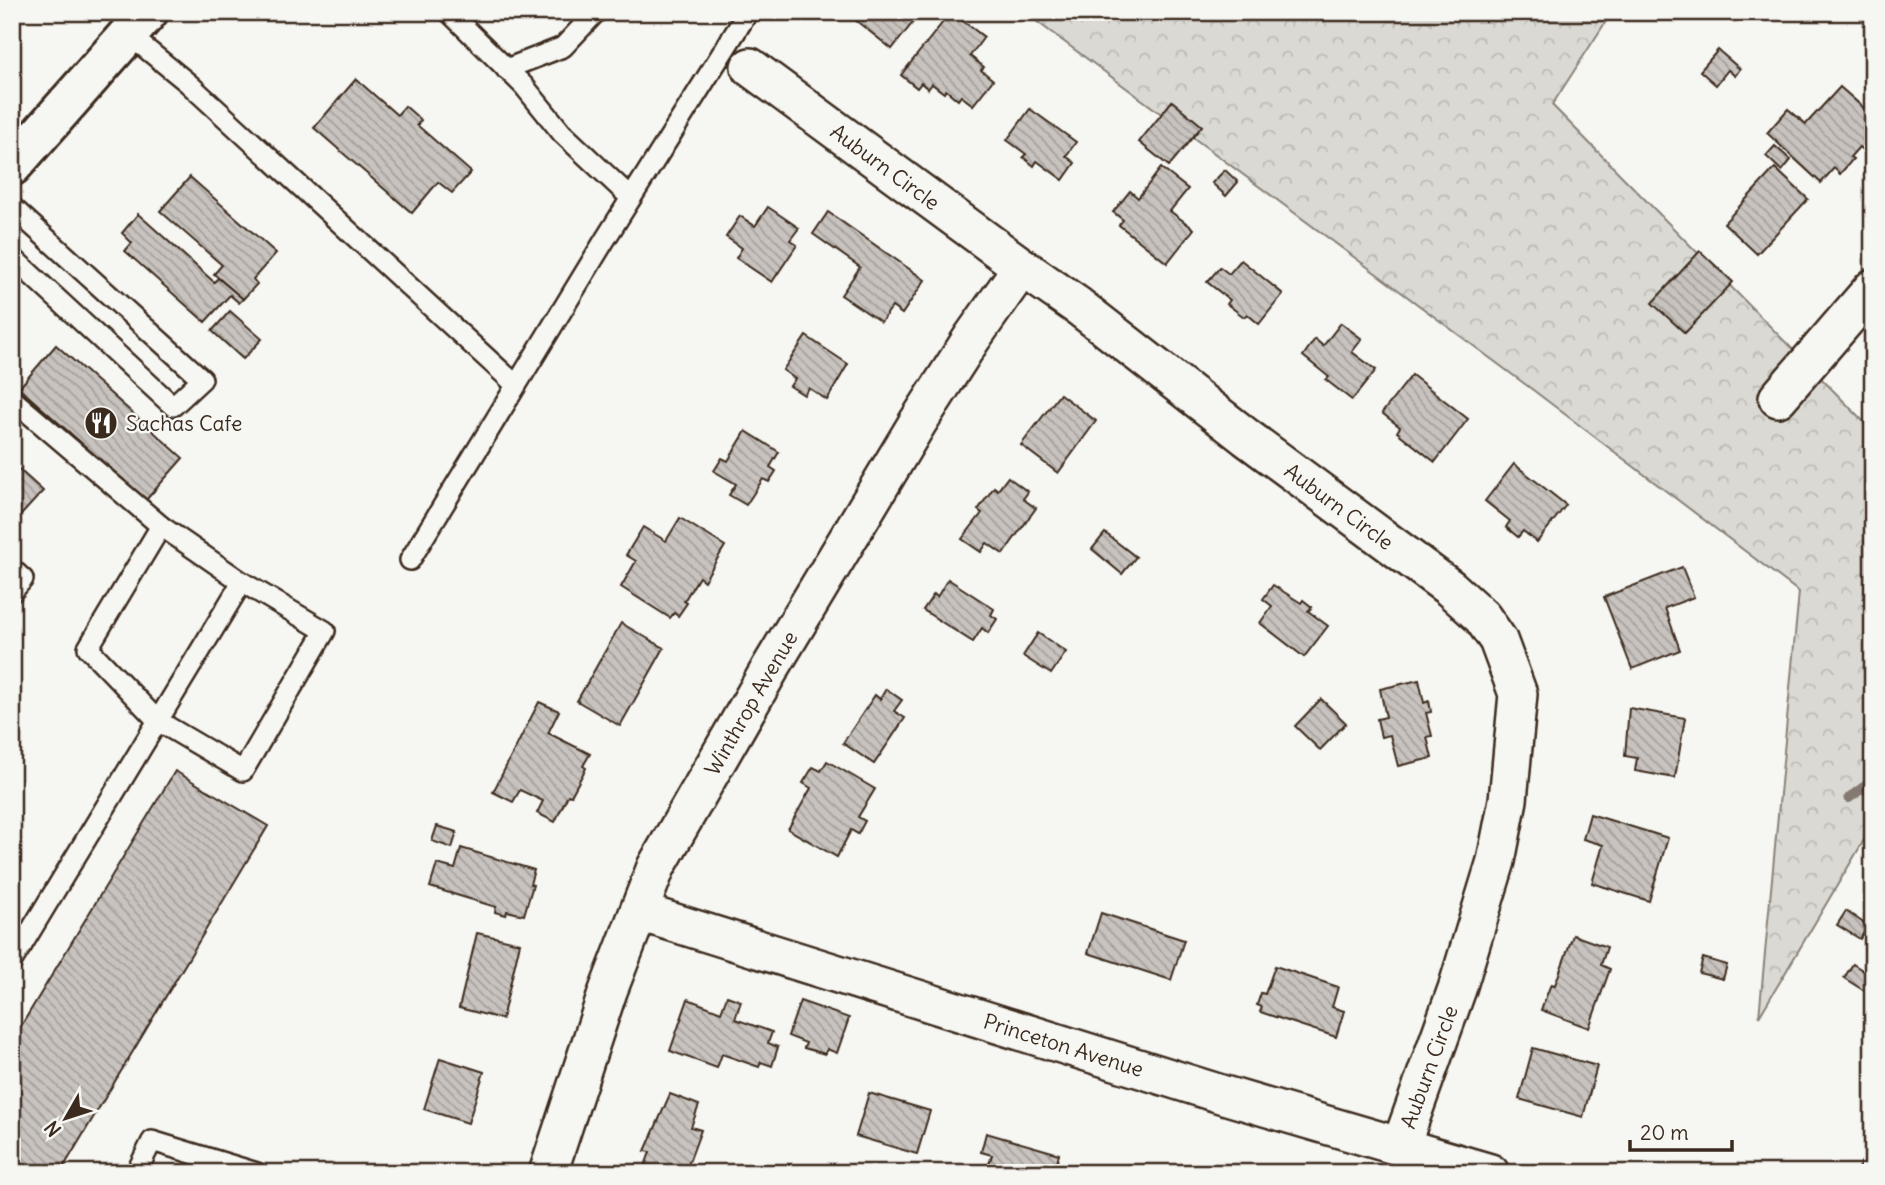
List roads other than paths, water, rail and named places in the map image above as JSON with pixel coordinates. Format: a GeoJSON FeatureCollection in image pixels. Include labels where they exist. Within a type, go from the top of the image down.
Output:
{"type":"FeatureCollection","features":[{"type":"Feature","properties":{"kind":"main road"},"geometry":{"type":"LineString","coordinates":[[12,166],[138,23]]}},
{"type":"Feature","properties":{"kind":"street","name":"Auburn Circle"},"geometry":{"type":"LineString","coordinates":[[750,67],[1078,306],[1246,437],[1450,588],[1482,617],[1498,640],[1518,694],[1508,800],[1496,861],[1457,989],[1401,1145]]}},
{"type":"Feature","properties":{"kind":"street","name":"Winthrop Avenue"},"geometry":{"type":"LineString","coordinates":[[548,1173],[608,991],[656,867],[778,655],[924,412],[1022,267]]}},
{"type":"Feature","properties":{"kind":"street"},"geometry":{"type":"LineString","coordinates":[[1778,398],[1873,288]]}},
{"type":"Feature","properties":{"kind":"street","name":"Princeton Avenue"},"geometry":{"type":"LineString","coordinates":[[640,912],[1224,1095],[1490,1173]]}},
{"type":"Feature","properties":{"kind":"lane"},"geometry":{"type":"LineString","coordinates":[[449,12],[524,86],[562,133],[631,198]]}},
{"type":"Feature","properties":{"kind":"lane"},"geometry":{"type":"LineString","coordinates":[[506,69],[564,47],[596,12]]}},
{"type":"Feature","properties":{"kind":"lane"},"geometry":{"type":"LineString","coordinates":[[410,560],[748,12]]}},
{"type":"Feature","properties":{"kind":"lane"},"geometry":{"type":"LineString","coordinates":[[138,23],[188,83],[516,385]]}},
{"type":"Feature","properties":{"kind":"lane"},"geometry":{"type":"LineString","coordinates":[[12,207],[202,379],[173,406],[12,257]]}},
{"type":"Feature","properties":{"kind":"lane"},"geometry":{"type":"LineString","coordinates":[[12,399],[161,526],[242,582],[325,631],[243,771],[158,721],[88,648],[161,526]]}},
{"type":"Feature","properties":{"kind":"lane"},"geometry":{"type":"LineString","coordinates":[[12,569],[23,579],[12,592]]}},
{"type":"Feature","properties":{"kind":"lane"},"geometry":{"type":"LineString","coordinates":[[15,949],[242,582]]}},
{"type":"Feature","properties":{"kind":"lane"},"geometry":{"type":"LineString","coordinates":[[136,1173],[152,1141],[257,1173]]}},
{"type":"Feature","properties":{"kind":"waterway"},"geometry":{"type":"LineString","coordinates":[[1849,798],[1873,780]]}},
{"type":"Feature","properties":{"kind":"place","name":"Sachas Cafe"},"geometry":{"type":"Point","coordinates":[101,423]}}]}
